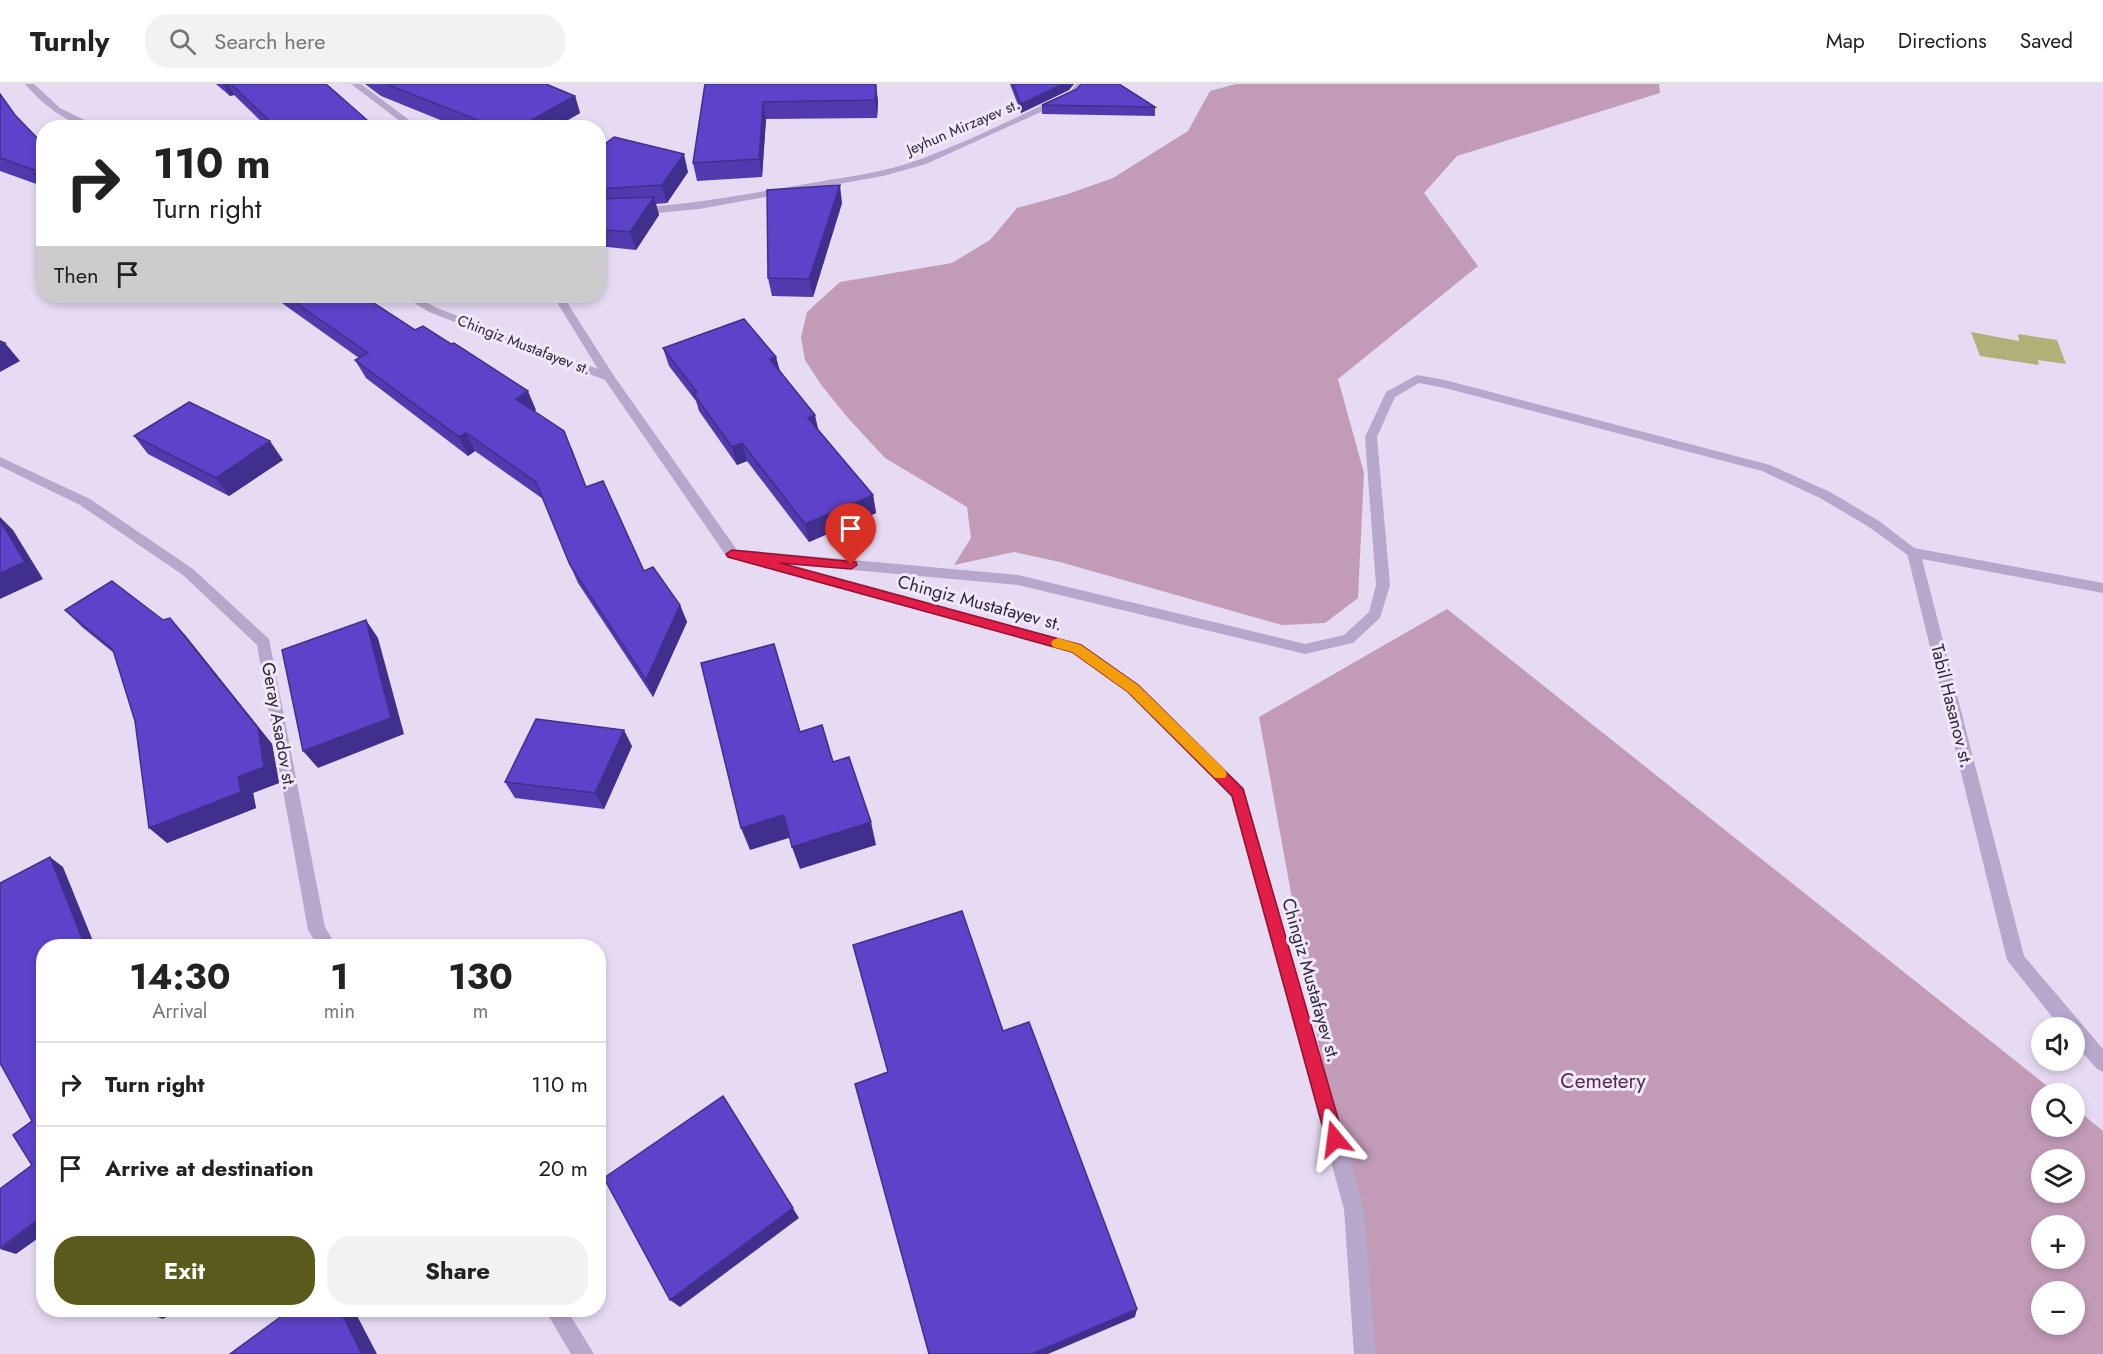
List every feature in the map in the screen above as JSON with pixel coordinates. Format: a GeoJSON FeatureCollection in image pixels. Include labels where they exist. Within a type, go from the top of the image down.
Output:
{"type":"FeatureCollection","features":[{"type":"Feature","properties":{"kind":"street"},"geometry":{"type":"LineString","coordinates":[[29,84],[57,110],[79,120]]}},
{"type":"Feature","properties":{"kind":"street"},"geometry":{"type":"LineString","coordinates":[[355,84],[405,120]]}},
{"type":"Feature","properties":{"kind":"street","name":"Jeyhun Mirzayev st."},"geometry":{"type":"LineString","coordinates":[[606,212],[699,207],[880,174],[923,162],[1005,126],[1073,94],[1081,84]]}},
{"type":"Feature","properties":{"kind":"street","name":"Chingiz Mustafayev st."},"geometry":{"type":"LineString","coordinates":[[420,303],[433,310],[609,377]]}},
{"type":"Feature","properties":{"kind":"street","name":"Chingiz Mustafayev st."},"geometry":{"type":"LineString","coordinates":[[562,303],[609,377],[732,554],[1076,648],[1133,688],[1238,793],[1354,1209],[1365,1354]]}},
{"type":"Feature","properties":{"kind":"street"},"geometry":{"type":"LineString","coordinates":[[732,554],[1018,580],[1305,649],[1348,639],[1375,614],[1383,585],[1371,437],[1390,395],[1417,380],[1445,384],[1766,468],[1825,495],[1874,524],[1914,553],[2103,588]]}},
{"type":"Feature","properties":{"kind":"street","name":"Geray Asadov st."},"geometry":{"type":"LineString","coordinates":[[0,461],[85,502],[188,572],[264,643],[317,930],[323,939]]}},
{"type":"Feature","properties":{"kind":"street","name":"Tabil Hasanov st."},"geometry":{"type":"LineString","coordinates":[[1914,553],[2016,960],[2065,1017]]}},
{"type":"Feature","properties":{"kind":"street","name":"Tabil Hasanov st."},"geometry":{"type":"LineString","coordinates":[[2085,1041],[2103,1063]]}},
{"type":"Feature","properties":{"kind":"street"},"geometry":{"type":"LineString","coordinates":[[559,1317],[583,1354]]}},
{"type":"Feature","properties":{"kind":"green space"},"geometry":{"type":"Polygon","coordinates":[[[1236,84],[1659,84],[1660,93],[1457,156],[1424,193],[1478,266],[1338,379],[1364,473],[1358,598],[1325,623],[1282,625],[1060,562],[1014,552],[954,565],[971,538],[967,507],[885,458],[848,418],[822,386],[805,360],[801,337],[807,312],[840,282],[952,263],[990,240],[1017,208],[1068,194],[1113,178],[1188,131],[1210,91],[1236,84]]]}},
{"type":"Feature","properties":{"kind":"green space","name":"Cemetery"},"geometry":{"type":"Polygon","coordinates":[[[1447,609],[2043,1083],[2031,1083],[2031,1137],[2085,1137],[2085,1116],[2103,1131],[2103,1354],[1375,1354],[1259,717],[1447,609]]]}},
{"type":"Feature","properties":{"kind":"shaded area"},"geometry":{"type":"Polygon","coordinates":[[[1971,332],[2019,341],[2018,334],[2057,340],[2066,364],[2038,360],[2039,365],[1980,356],[1971,332]]]}},
{"type":"Feature","properties":{"kind":"building"},"geometry":{"type":"Polygon","coordinates":[[[231,84],[326,84],[367,120],[269,120],[231,84]]]}},
{"type":"Feature","properties":{"kind":"building"},"geometry":{"type":"Polygon","coordinates":[[[386,84],[546,84],[575,96],[532,120],[478,120],[386,84]]]}},
{"type":"Feature","properties":{"kind":"building"},"geometry":{"type":"Polygon","coordinates":[[[705,84],[876,85],[875,100],[763,102],[759,159],[693,163],[705,84]]]}},
{"type":"Feature","properties":{"kind":"building"},"geometry":{"type":"Polygon","coordinates":[[[1013,84],[1063,84],[1021,104],[1013,84]]]}},
{"type":"Feature","properties":{"kind":"building"},"geometry":{"type":"Polygon","coordinates":[[[1081,84],[1119,84],[1155,107],[1042,105],[1077,89],[1081,84]]]}},
{"type":"Feature","properties":{"kind":"building"},"geometry":{"type":"Polygon","coordinates":[[[0,94],[15,115],[36,137],[36,171],[0,158],[0,94]]]}},
{"type":"Feature","properties":{"kind":"building"},"geometry":{"type":"Polygon","coordinates":[[[614,137],[684,154],[662,185],[606,188],[606,143],[614,137]]]}},
{"type":"Feature","properties":{"kind":"building"},"geometry":{"type":"Polygon","coordinates":[[[840,185],[809,279],[768,278],[767,190],[840,185]]]}},
{"type":"Feature","properties":{"kind":"building"},"geometry":{"type":"Polygon","coordinates":[[[654,197],[630,232],[606,230],[606,199],[654,197]]]}},
{"type":"Feature","properties":{"kind":"building"},"geometry":{"type":"Polygon","coordinates":[[[296,303],[374,303],[415,330],[423,326],[451,344],[454,343],[528,391],[516,399],[564,431],[586,487],[603,481],[644,571],[653,567],[680,605],[646,680],[570,565],[536,482],[466,433],[459,437],[355,360],[368,353],[296,303]]]}},
{"type":"Feature","properties":{"kind":"building"},"geometry":{"type":"Polygon","coordinates":[[[744,319],[776,357],[770,359],[815,415],[808,418],[873,495],[805,524],[742,443],[732,447],[693,393],[697,392],[663,348],[744,319]]]}},
{"type":"Feature","properties":{"kind":"building"},"geometry":{"type":"Polygon","coordinates":[[[189,402],[270,441],[216,478],[134,436],[189,402]]]}},
{"type":"Feature","properties":{"kind":"building"},"geometry":{"type":"Polygon","coordinates":[[[0,520],[25,562],[0,573],[0,520]]]}},
{"type":"Feature","properties":{"kind":"building"},"geometry":{"type":"Polygon","coordinates":[[[112,581],[163,620],[170,618],[258,728],[264,767],[238,777],[241,792],[149,828],[135,721],[113,650],[65,610],[112,581]]]}},
{"type":"Feature","properties":{"kind":"building"},"geometry":{"type":"Polygon","coordinates":[[[366,620],[391,718],[303,751],[282,650],[366,620]]]}},
{"type":"Feature","properties":{"kind":"building"},"geometry":{"type":"Polygon","coordinates":[[[774,644],[800,732],[822,725],[833,762],[849,757],[871,822],[792,847],[784,815],[741,828],[701,663],[774,644]]]}},
{"type":"Feature","properties":{"kind":"building"},"geometry":{"type":"Polygon","coordinates":[[[536,719],[624,730],[595,793],[505,782],[536,719]]]}},
{"type":"Feature","properties":{"kind":"building"},"geometry":{"type":"Polygon","coordinates":[[[50,857],[82,939],[36,939],[36,1221],[0,1248],[0,1189],[32,1165],[13,1135],[32,1121],[0,1063],[0,883],[50,857]]]}},
{"type":"Feature","properties":{"kind":"building"},"geometry":{"type":"Polygon","coordinates":[[[962,911],[1003,1031],[1029,1022],[1137,1309],[1032,1354],[929,1354],[855,1084],[888,1072],[853,945],[962,911]]]}},
{"type":"Feature","properties":{"kind":"building"},"geometry":{"type":"Polygon","coordinates":[[[723,1096],[793,1208],[670,1300],[606,1182],[606,1177],[723,1096]]]}},
{"type":"Feature","properties":{"kind":"building"},"geometry":{"type":"Polygon","coordinates":[[[280,1317],[344,1317],[362,1354],[230,1354],[280,1317]]]}},
{"type":"Feature","properties":{"kind":"slow traffic"},"geometry":{"type":"LineString","coordinates":[[1058,643],[1076,648],[1133,688],[1220,774]]}},
{"type":"Feature","properties":{"kind":"route"},"geometry":{"type":"LineString","coordinates":[[851,565],[732,554],[897,601],[1076,648],[1133,688],[1238,793],[1335,1139]]}}]}
